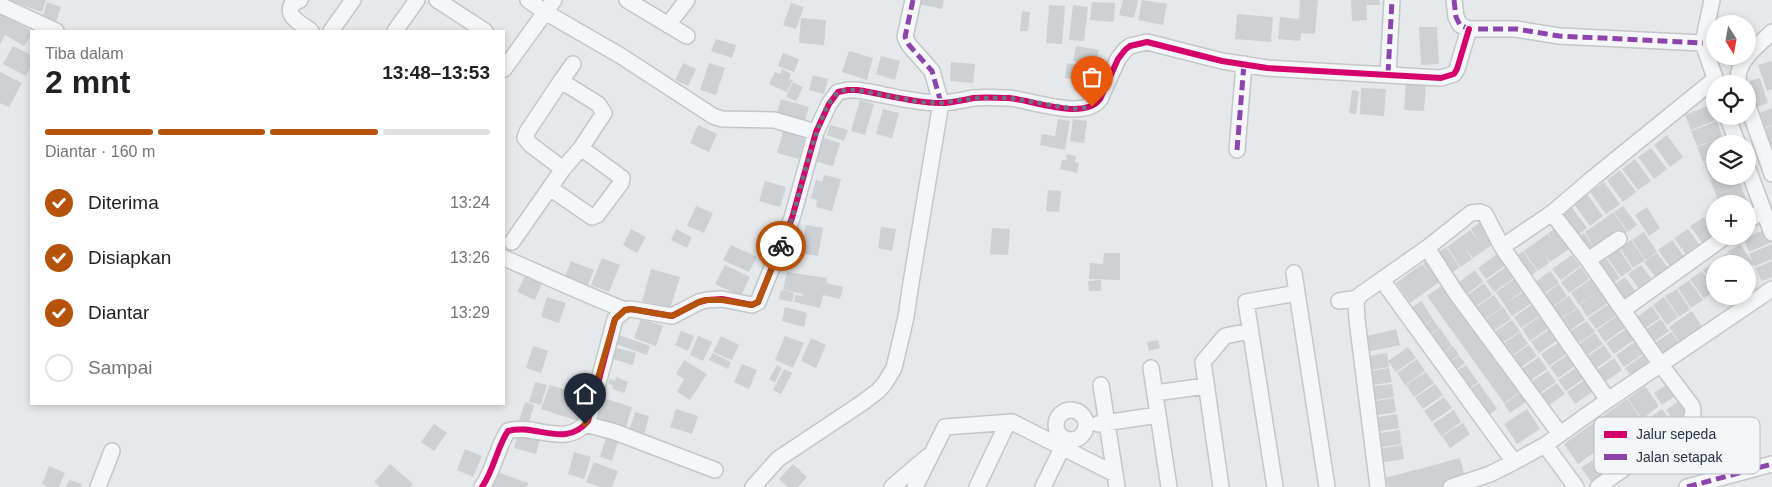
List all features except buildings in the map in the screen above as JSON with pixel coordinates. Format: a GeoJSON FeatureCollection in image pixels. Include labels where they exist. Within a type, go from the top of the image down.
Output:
{"type":"FeatureCollection","features":[{"type":"Feature","properties":{"kind":"street"},"geometry":{"type":"LineString","coordinates":[[300,0],[292,4],[290,12],[292,17],[310,30]]}},
{"type":"Feature","properties":{"kind":"street"},"geometry":{"type":"LineString","coordinates":[[332,30],[354,0]]}},
{"type":"Feature","properties":{"kind":"street"},"geometry":{"type":"LineString","coordinates":[[396,30],[417,0]]}},
{"type":"Feature","properties":{"kind":"street"},"geometry":{"type":"LineString","coordinates":[[438,0],[463,26],[481,30]]}},
{"type":"Feature","properties":{"kind":"street"},"geometry":{"type":"LineString","coordinates":[[528,0],[549,6],[713,116],[722,119],[774,120],[816,132]]}},
{"type":"Feature","properties":{"kind":"street"},"geometry":{"type":"LineString","coordinates":[[627,0],[687,36]]}},
{"type":"Feature","properties":{"kind":"street"},"geometry":{"type":"LineString","coordinates":[[668,25],[686,0]]}},
{"type":"Feature","properties":{"kind":"street"},"geometry":{"type":"LineString","coordinates":[[753,487],[778,459],[878,391],[886,383],[894,368],[906,316],[941,103],[932,71],[905,38],[913,0]]}},
{"type":"Feature","properties":{"kind":"street"},"geometry":{"type":"LineString","coordinates":[[1388,74],[1392,0]]}},
{"type":"Feature","properties":{"kind":"street"},"geometry":{"type":"LineString","coordinates":[[1454,0],[1456,17],[1460,25],[1468,29],[1516,29],[1559,36],[1704,42]]}},
{"type":"Feature","properties":{"kind":"street"},"geometry":{"type":"LineString","coordinates":[[1712,0],[1704,42],[1714,75]]}},
{"type":"Feature","properties":{"kind":"street"},"geometry":{"type":"LineString","coordinates":[[0,5],[54,30]]}},
{"type":"Feature","properties":{"kind":"street"},"geometry":{"type":"LineString","coordinates":[[505,68],[549,6]]}},
{"type":"Feature","properties":{"kind":"street"},"geometry":{"type":"LineString","coordinates":[[505,258],[583,294],[625,310],[631,309],[672,316],[706,300],[722,300],[752,305],[758,302],[792,218],[816,132],[834,96],[838,92],[848,90],[864,91],[920,102],[941,103],[975,98],[1010,98],[1074,109],[1092,107],[1100,99],[1118,59],[1130,46],[1147,42],[1222,61],[1268,68],[1441,78],[1454,74],[1457,69],[1468,29]]}},
{"type":"Feature","properties":{"kind":"street"},"geometry":{"type":"LineString","coordinates":[[1738,75],[1740,65],[1772,32]]}},
{"type":"Feature","properties":{"kind":"street"},"geometry":{"type":"LineString","coordinates":[[563,169],[531,145],[525,138],[527,132],[574,64]]}},
{"type":"Feature","properties":{"kind":"street"},"geometry":{"type":"LineString","coordinates":[[1237,150],[1244,64]]}},
{"type":"Feature","properties":{"kind":"street"},"geometry":{"type":"LineString","coordinates":[[506,244],[581,148],[604,113],[598,104],[561,81]]}},
{"type":"Feature","properties":{"kind":"street"},"geometry":{"type":"LineString","coordinates":[[1502,247],[1552,214],[1593,178],[1706,89]]}},
{"type":"Feature","properties":{"kind":"street"},"geometry":{"type":"LineString","coordinates":[[1755,125],[1772,174]]}},
{"type":"Feature","properties":{"kind":"street"},"geometry":{"type":"LineString","coordinates":[[550,188],[592,217],[597,215],[621,184],[622,178],[581,148]]}},
{"type":"Feature","properties":{"kind":"street"},"geometry":{"type":"LineString","coordinates":[[1754,185],[1772,233]]}},
{"type":"Feature","properties":{"kind":"street"},"geometry":{"type":"LineString","coordinates":[[1756,215],[1763,210]]}},
{"type":"Feature","properties":{"kind":"street"},"geometry":{"type":"LineString","coordinates":[[1339,301],[1358,298],[1370,287],[1427,248],[1472,213],[1485,214],[1502,247],[1608,400]]}},
{"type":"Feature","properties":{"kind":"street"},"geometry":{"type":"LineString","coordinates":[[1552,214],[1588,260],[1692,406],[1692,417]]}},
{"type":"Feature","properties":{"kind":"street"},"geometry":{"type":"LineString","coordinates":[[1588,260],[1619,239]]}},
{"type":"Feature","properties":{"kind":"street"},"geometry":{"type":"LineString","coordinates":[[1622,310],[1713,245]]}},
{"type":"Feature","properties":{"kind":"street"},"geometry":{"type":"LineString","coordinates":[[1427,248],[1456,293],[1560,434]]}},
{"type":"Feature","properties":{"kind":"street"},"geometry":{"type":"LineString","coordinates":[[1294,273],[1326,487]]}},
{"type":"Feature","properties":{"kind":"street"},"geometry":{"type":"LineString","coordinates":[[1382,280],[1514,462]]}},
{"type":"Feature","properties":{"kind":"street"},"geometry":{"type":"LineString","coordinates":[[1452,487],[1490,474],[1544,445],[1772,289]]}},
{"type":"Feature","properties":{"kind":"street"},"geometry":{"type":"LineString","coordinates":[[1274,487],[1246,302],[1297,293]]}},
{"type":"Feature","properties":{"kind":"street"},"geometry":{"type":"LineString","coordinates":[[1358,298],[1356,307],[1357,320],[1378,487]]}},
{"type":"Feature","properties":{"kind":"street"},"geometry":{"type":"LineString","coordinates":[[482,487],[498,457],[508,432],[524,429],[544,434],[562,434],[577,430],[585,424],[590,414],[597,381],[615,319],[625,310]]}},
{"type":"Feature","properties":{"kind":"street"},"geometry":{"type":"LineString","coordinates":[[1221,487],[1202,362],[1225,336],[1250,331]]}},
{"type":"Feature","properties":{"kind":"street"},"geometry":{"type":"LineString","coordinates":[[1151,368],[1169,487]]}},
{"type":"Feature","properties":{"kind":"street"},"geometry":{"type":"LineString","coordinates":[[1101,385],[1115,482]]}},
{"type":"Feature","properties":{"kind":"street"},"geometry":{"type":"LineString","coordinates":[[1155,393],[1206,386]]}},
{"type":"Feature","properties":{"kind":"street"},"geometry":{"type":"LineString","coordinates":[[1043,487],[1064,444],[1083,435],[1086,426],[1084,417],[1076,411],[1066,411],[1059,416],[1056,425],[1058,434],[1064,444]]}},
{"type":"Feature","properties":{"kind":"street"},"geometry":{"type":"LineString","coordinates":[[1086,426],[1158,415]]}},
{"type":"Feature","properties":{"kind":"street"},"geometry":{"type":"LineString","coordinates":[[915,487],[946,427],[1008,422],[1064,444],[1115,482]]}},
{"type":"Feature","properties":{"kind":"street"},"geometry":{"type":"LineString","coordinates":[[978,487],[1008,422]]}},
{"type":"Feature","properties":{"kind":"street"},"geometry":{"type":"LineString","coordinates":[[585,424],[615,432],[715,470]]}},
{"type":"Feature","properties":{"kind":"street"},"geometry":{"type":"LineString","coordinates":[[1544,445],[1576,487]]}},
{"type":"Feature","properties":{"kind":"street"},"geometry":{"type":"LineString","coordinates":[[892,487],[934,450]]}},
{"type":"Feature","properties":{"kind":"street"},"geometry":{"type":"LineString","coordinates":[[98,487],[112,451]]}},
{"type":"Feature","properties":{"kind":"street"},"geometry":{"type":"LineString","coordinates":[[1598,487],[1616,474]]}},
{"type":"Feature","properties":{"kind":"street"},"geometry":{"type":"LineString","coordinates":[[1687,487],[1735,474]]}},
{"type":"Feature","properties":{"kind":"marked path"},"geometry":{"type":"LineString","coordinates":[[913,0],[905,37],[909,45],[932,71],[941,103]]}},
{"type":"Feature","properties":{"kind":"marked path"},"geometry":{"type":"LineString","coordinates":[[1388,74],[1392,0]]}},
{"type":"Feature","properties":{"kind":"marked path"},"geometry":{"type":"LineString","coordinates":[[1454,0],[1456,17],[1460,25],[1469,29],[1516,29],[1559,36],[1703,43]]}},
{"type":"Feature","properties":{"kind":"marked path"},"geometry":{"type":"LineString","coordinates":[[1237,150],[1244,64]]}},
{"type":"Feature","properties":{"kind":"marked path"},"geometry":{"type":"LineString","coordinates":[[1760,467],[1772,464]]}},
{"type":"Feature","properties":{"kind":"marked path"},"geometry":{"type":"LineString","coordinates":[[1687,487],[1735,474]]}},
{"type":"Feature","properties":{"kind":"cycle path"},"geometry":{"type":"LineString","coordinates":[[482,487],[508,431],[518,429],[550,434],[570,433],[579,429],[588,421],[615,319],[625,310],[631,309],[672,316],[699,302],[707,300],[722,299],[752,305],[758,302],[792,218],[816,132],[829,104],[838,92],[857,90],[930,103],[953,102],[974,98],[1009,98],[1057,108],[1082,108],[1092,105],[1100,99],[1118,59],[1125,50],[1130,46],[1147,42],[1222,61],[1267,68],[1441,78],[1454,74],[1457,69],[1469,29]]}},
{"type":"Feature","properties":{"kind":"way so far"},"geometry":{"type":"LineString","coordinates":[[781,246],[792,218],[816,132],[829,104],[838,92],[857,90],[920,102],[941,103],[975,98],[1010,98],[1062,108],[1084,109],[1092,107]]}},
{"type":"Feature","properties":{"kind":"route"},"geometry":{"type":"LineString","coordinates":[[585,424],[588,421],[597,381],[618,314],[631,309],[672,316],[699,302],[715,299],[756,304],[769,278],[781,246]]}}]}
